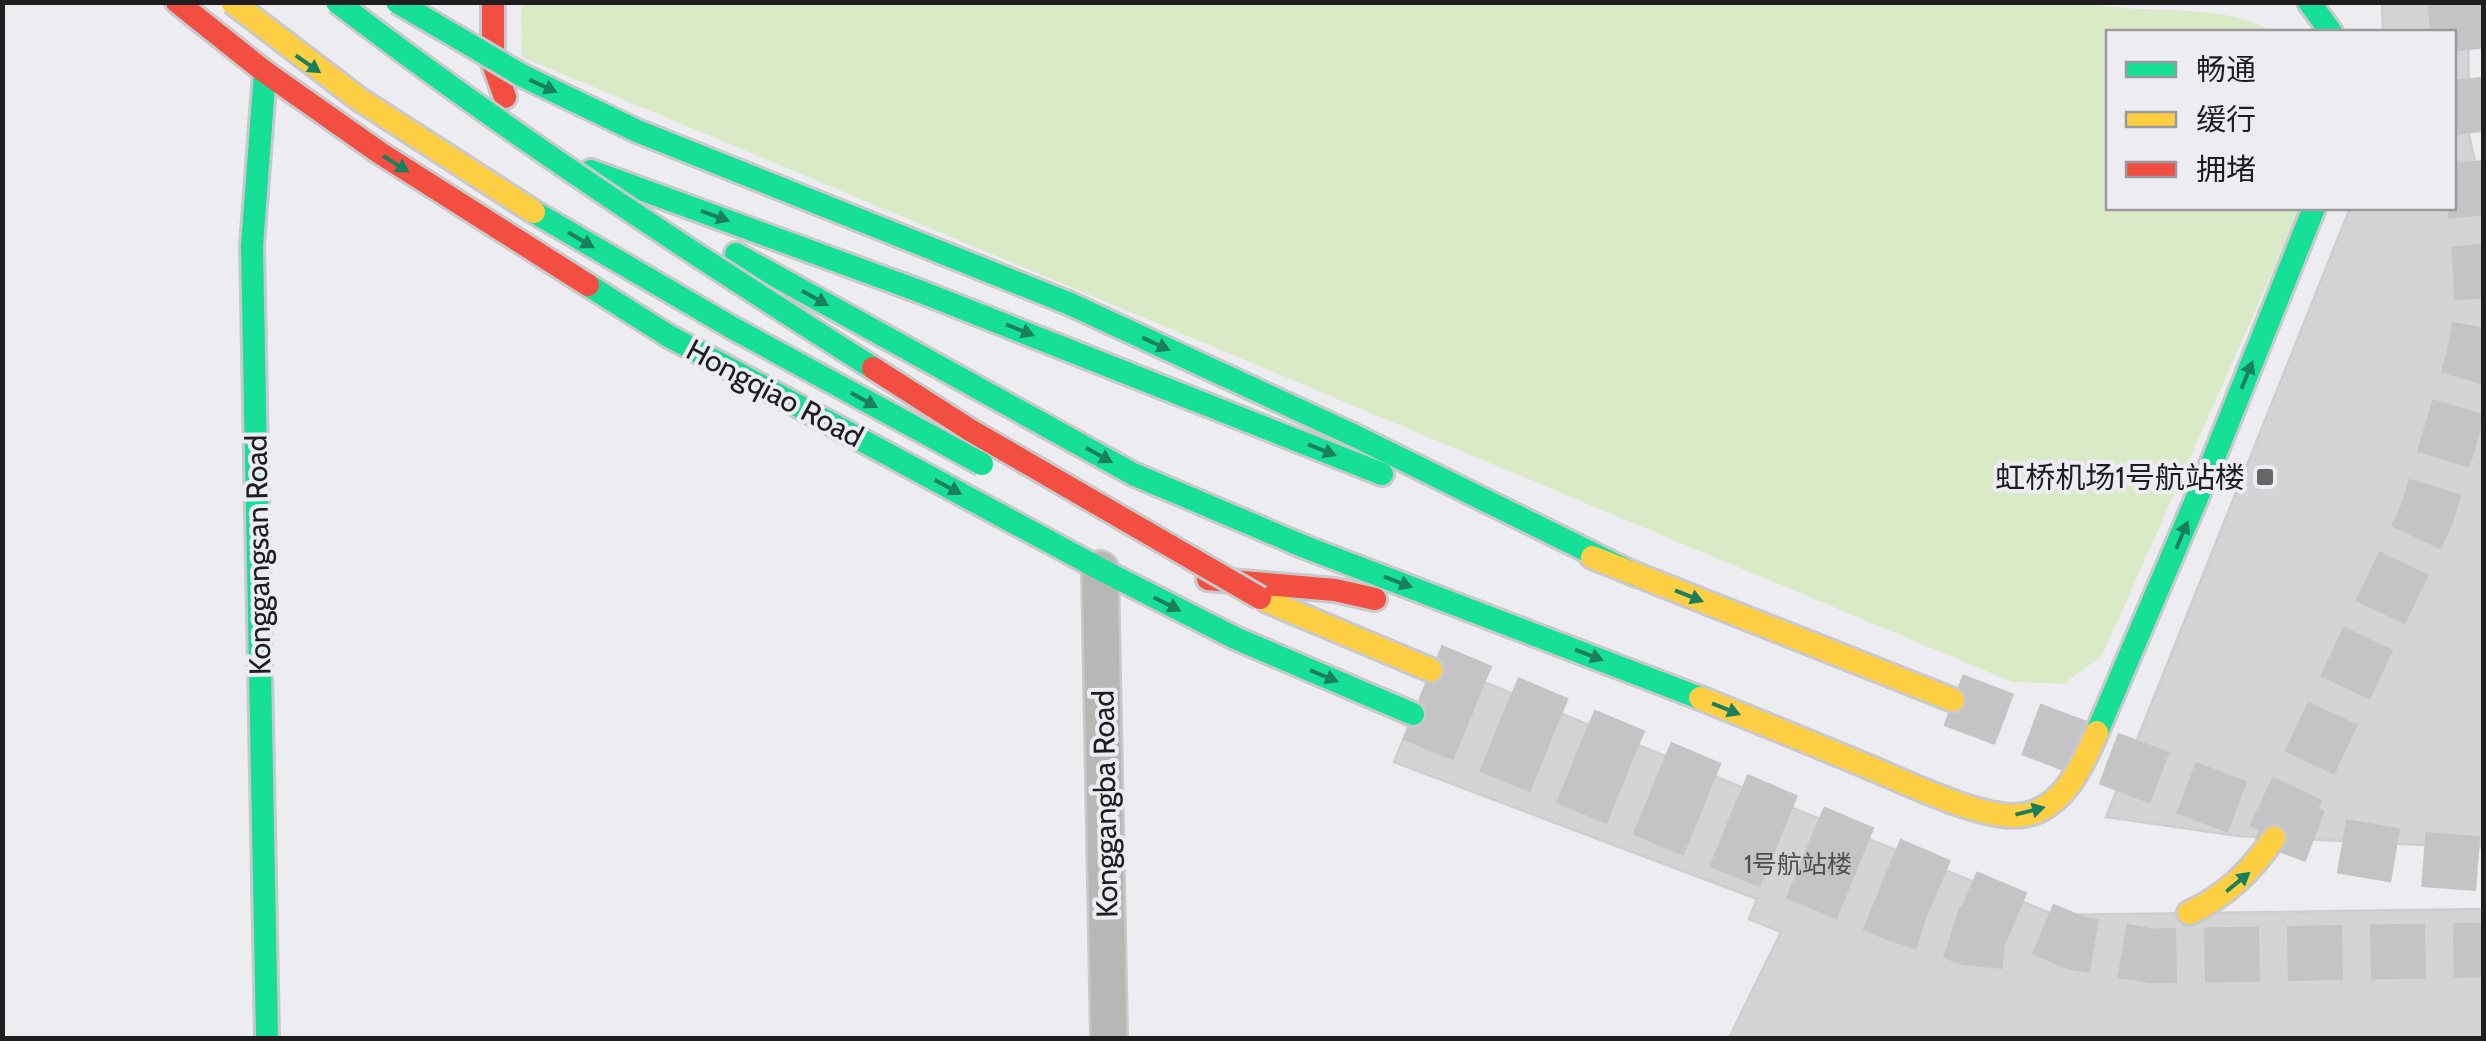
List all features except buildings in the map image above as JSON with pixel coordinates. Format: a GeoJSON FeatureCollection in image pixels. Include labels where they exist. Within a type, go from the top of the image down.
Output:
{"type":"FeatureCollection","features":[{"type":"Feature","properties":{"kind":"main road","name":"Hongqiao Road"},"geometry":{"type":"LineString","coordinates":[[177,2],[265,72],[380,153],[667,335],[1235,638],[1413,714]]}},
{"type":"Feature","properties":{"kind":"main road","name":"Hongqiao Road"},"geometry":{"type":"LineString","coordinates":[[232,2],[298,57],[455,166],[693,306],[1118,537],[1432,670]]}},
{"type":"Feature","properties":{"kind":"main road"},"geometry":{"type":"LineString","coordinates":[[398,2],[523,76],[637,130],[1068,304],[1352,435],[1636,575]]}},
{"type":"Feature","properties":{"kind":"main road"},"geometry":{"type":"LineString","coordinates":[[493,2],[490,43],[500,90],[540,142]]}},
{"type":"Feature","properties":{"kind":"main road"},"geometry":{"type":"LineString","coordinates":[[2308,2],[2329,30]]}},
{"type":"Feature","properties":{"kind":"main road"},"geometry":{"type":"LineString","coordinates":[[329,8],[644,222],[970,430],[1260,598]]}},
{"type":"Feature","properties":{"kind":"main road"},"geometry":{"type":"LineString","coordinates":[[329,8],[540,142],[1132,474],[1305,547],[1544,637],[1956,802],[1996,814],[2026,817],[2052,804],[2078,773],[2138,641],[2313,210]]}},
{"type":"Feature","properties":{"kind":"main road","name":"Konggangsan Road"},"geometry":{"type":"LineString","coordinates":[[265,72],[252,246],[268,1038]]}},
{"type":"Feature","properties":{"kind":"main road"},"geometry":{"type":"LineString","coordinates":[[591,171],[919,291],[1952,700]]}},
{"type":"Feature","properties":{"kind":"main road"},"geometry":{"type":"LineString","coordinates":[[1100,569],[1335,590],[1544,637]]}},
{"type":"Feature","properties":{"kind":"main road"},"geometry":{"type":"LineString","coordinates":[[2189,913],[2210,904],[2252,871],[2274,838]]}},
{"type":"Feature","properties":{"kind":"street","name":"Konggangba Road"},"geometry":{"type":"LineString","coordinates":[[1100,569],[1109,1038]]}},
{"type":"Feature","properties":{"kind":"green space"},"geometry":{"type":"Polygon","coordinates":[[[2082,2],[2207,13],[2254,22],[2268,30],[2106,30],[2106,210],[2300,210],[2102,656],[2063,684],[2012,682],[522,57],[521,3],[2082,2]]]}},
{"type":"Feature","properties":{"kind":"tunnel"},"geometry":{"type":"LineString","coordinates":[[2274,838],[2427,514],[2474,357],[2482,310],[2480,262],[2455,2]]}},
{"type":"Feature","properties":{"kind":"tunnel"},"geometry":{"type":"LineString","coordinates":[[1431,670],[2076,943],[2152,956],[2484,950]]}},
{"type":"Feature","properties":{"kind":"tunnel"},"geometry":{"type":"LineString","coordinates":[[1953,700],[2341,846],[2416,859],[2484,864]]}},
{"type":"Feature","properties":{"kind":"tunnel"},"geometry":{"type":"LineString","coordinates":[[1413,714],[1896,914],[1970,938],[2026,944]]}},
{"type":"Feature","properties":{"kind":"traffic: fast"},"geometry":{"type":"LineString","coordinates":[[337,2],[601,191],[873,368]]}},
{"type":"Feature","properties":{"kind":"traffic: fast"},"geometry":{"type":"LineString","coordinates":[[397,2],[523,76],[637,131],[1068,303]]}},
{"type":"Feature","properties":{"kind":"traffic: fast"},"geometry":{"type":"LineString","coordinates":[[2309,2],[2330,30]]}},
{"type":"Feature","properties":{"kind":"traffic: fast"},"geometry":{"type":"LineString","coordinates":[[265,72],[252,246],[267,1038]]}},
{"type":"Feature","properties":{"kind":"traffic: fast"},"geometry":{"type":"LineString","coordinates":[[591,171],[919,291],[1382,474]]}},
{"type":"Feature","properties":{"kind":"traffic: fast"},"geometry":{"type":"LineString","coordinates":[[2097,732],[2211,465],[2313,210]]}},
{"type":"Feature","properties":{"kind":"traffic: fast"},"geometry":{"type":"LineString","coordinates":[[534,212],[731,327],[982,464]]}},
{"type":"Feature","properties":{"kind":"traffic: fast"},"geometry":{"type":"LineString","coordinates":[[736,254],[1133,474],[1305,547],[1700,698]]}},
{"type":"Feature","properties":{"kind":"traffic: fast"},"geometry":{"type":"LineString","coordinates":[[588,285],[667,335],[1100,569],[1235,638],[1413,714]]}},
{"type":"Feature","properties":{"kind":"traffic: fast"},"geometry":{"type":"LineString","coordinates":[[1068,303],[1353,435],[1636,575]]}},
{"type":"Feature","properties":{"kind":"traffic: slow"},"geometry":{"type":"LineString","coordinates":[[232,2],[359,99],[534,212]]}},
{"type":"Feature","properties":{"kind":"traffic: slow"},"geometry":{"type":"LineString","coordinates":[[1592,557],[1953,700]]}},
{"type":"Feature","properties":{"kind":"traffic: slow"},"geometry":{"type":"LineString","coordinates":[[1267,601],[1431,670]]}},
{"type":"Feature","properties":{"kind":"traffic: slow"},"geometry":{"type":"LineString","coordinates":[[1700,698],[1947,800],[2008,816],[2038,811],[2061,794],[2097,732]]}},
{"type":"Feature","properties":{"kind":"traffic: slow"},"geometry":{"type":"LineString","coordinates":[[2189,913],[2237,881],[2274,838]]}},
{"type":"Feature","properties":{"kind":"traffic: jam"},"geometry":{"type":"LineString","coordinates":[[177,2],[265,72],[380,153],[588,285]]}},
{"type":"Feature","properties":{"kind":"traffic: jam"},"geometry":{"type":"LineString","coordinates":[[493,2],[493,64],[505,97]]}},
{"type":"Feature","properties":{"kind":"traffic: jam"},"geometry":{"type":"LineString","coordinates":[[873,368],[970,430],[1260,598]]}},
{"type":"Feature","properties":{"kind":"traffic: jam"},"geometry":{"type":"LineString","coordinates":[[1208,579],[1335,590],[1375,599]]}},
{"type":"Feature","properties":{"kind":"place","name":"虹桥机场1号航站楼"},"geometry":{"type":"Point","coordinates":[2265,477]}}]}
